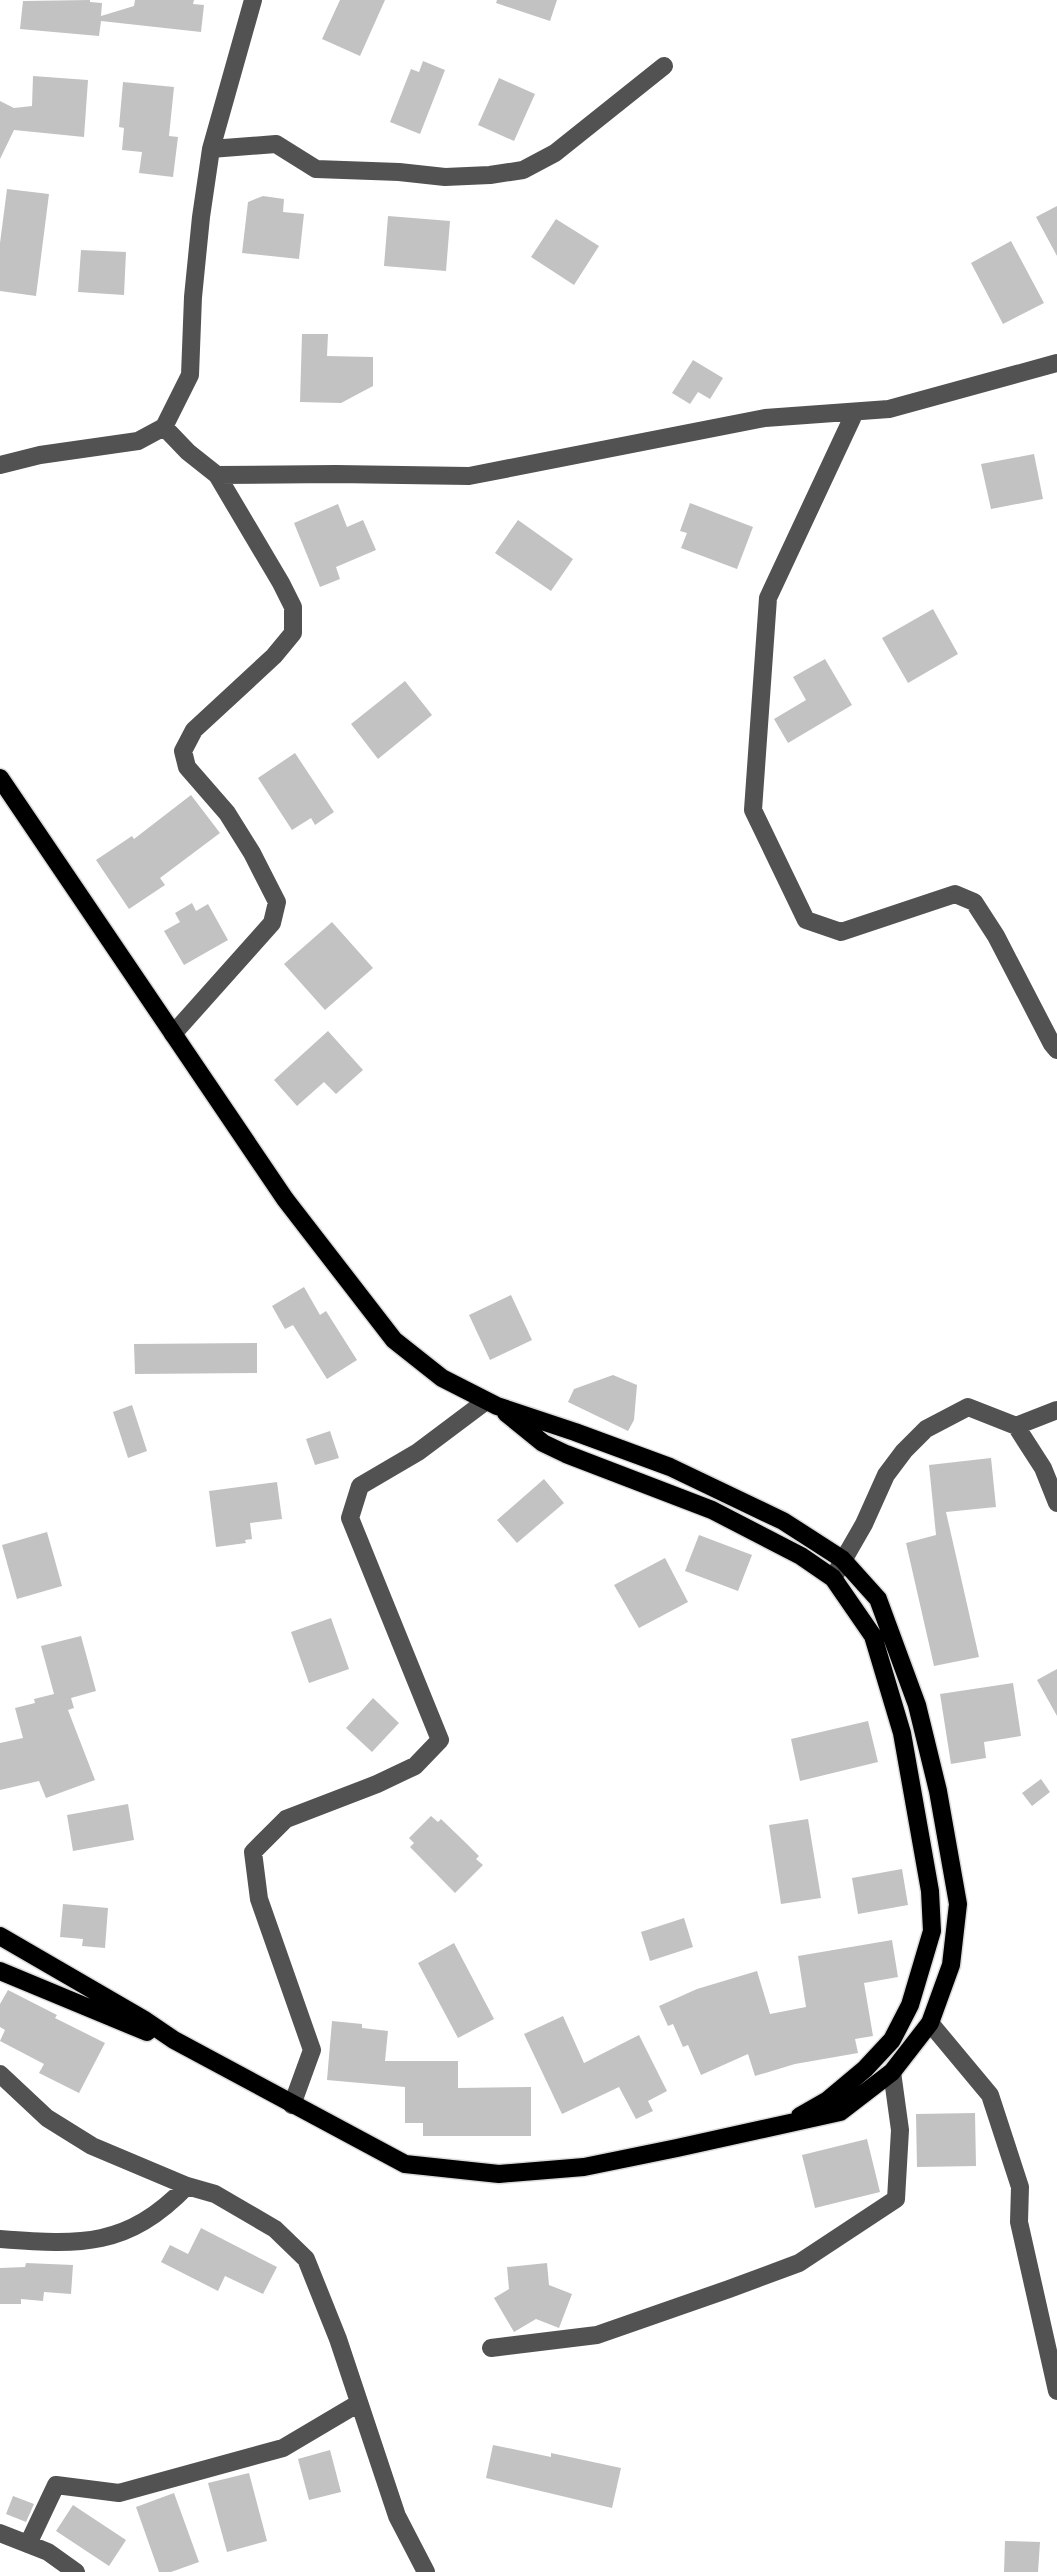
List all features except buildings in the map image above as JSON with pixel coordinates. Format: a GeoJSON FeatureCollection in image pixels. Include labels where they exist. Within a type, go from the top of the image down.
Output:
{"type":"FeatureCollection","features":[{"type":"Feature","properties":{"kind":"main road"},"geometry":{"type":"LineString","coordinates":[[0,778],[285,1199],[394,1340],[442,1378],[491,1404],[544,1443],[712,1510],[801,1556],[833,1578],[873,1636],[902,1733],[930,1891],[932,1931],[910,2005],[892,2040],[828,2100],[785,2124]]}},
{"type":"Feature","properties":{"kind":"main road"},"geometry":{"type":"LineString","coordinates":[[0,1936],[174,2040],[405,2164],[499,2174],[584,2167],[840,2112],[892,2072],[930,2023],[951,1965],[958,1904],[938,1791],[917,1705],[878,1599],[842,1559],[783,1521],[670,1466],[491,1404]]}},
{"type":"Feature","properties":{"kind":"main road"},"geometry":{"type":"LineString","coordinates":[[0,1971],[137,2028],[174,2040]]}},
{"type":"Feature","properties":{"kind":"street"},"geometry":{"type":"LineString","coordinates":[[0,466],[40,455],[138,441],[164,427],[190,375],[193,297],[211,149],[253,0]]}},
{"type":"Feature","properties":{"kind":"street"},"geometry":{"type":"LineString","coordinates":[[211,149],[276,144],[316,169],[399,172],[445,177],[523,170],[555,153],[664,66]]}},
{"type":"Feature","properties":{"kind":"street"},"geometry":{"type":"LineString","coordinates":[[217,475],[469,476],[765,418],[889,409],[1057,363]]}},
{"type":"Feature","properties":{"kind":"street"},"geometry":{"type":"LineString","coordinates":[[855,412],[768,598],[753,810],[806,920],[841,932],[955,894],[974,902],[996,936],[1057,1050]]}},
{"type":"Feature","properties":{"kind":"street"},"geometry":{"type":"LineString","coordinates":[[164,427],[188,452],[217,475],[293,607],[293,633],[274,656],[194,730],[183,751],[187,767],[227,813],[252,853],[277,902],[272,923],[173,1034]]}},
{"type":"Feature","properties":{"kind":"street"},"geometry":{"type":"LineString","coordinates":[[292,2105],[312,2050],[259,1899],[253,1852],[286,1819],[377,1784],[415,1766],[440,1740],[350,1518],[359,1486],[418,1452],[491,1404]]}},
{"type":"Feature","properties":{"kind":"street"},"geometry":{"type":"LineString","coordinates":[[833,1578],[864,1524],[886,1475],[904,1451],[926,1429],[968,1407],[1016,1426],[1043,1468],[1057,1503]]}},
{"type":"Feature","properties":{"kind":"street"},"geometry":{"type":"LineString","coordinates":[[1016,1426],[1057,1410]]}},
{"type":"Feature","properties":{"kind":"street"},"geometry":{"type":"LineString","coordinates":[[930,2023],[989,2095],[1020,2187],[1019,2222],[1057,2391]]}},
{"type":"Feature","properties":{"kind":"street"},"geometry":{"type":"LineString","coordinates":[[491,2348],[597,2335],[799,2263],[861,2225],[896,2199],[900,2130],[892,2072]]}},
{"type":"Feature","properties":{"kind":"street"},"geometry":{"type":"LineString","coordinates":[[0,2074],[47,2118],[92,2146],[187,2186],[215,2194],[275,2229],[306,2259],[338,2339],[397,2516],[426,2572]]}},
{"type":"Feature","properties":{"kind":"street"},"geometry":{"type":"LineString","coordinates":[[0,2239],[82,2243],[124,2233],[165,2209],[187,2186]]}},
{"type":"Feature","properties":{"kind":"street"},"geometry":{"type":"LineString","coordinates":[[28,2544],[56,2485],[119,2493],[283,2448],[359,2403]]}},
{"type":"Feature","properties":{"kind":"street"},"geometry":{"type":"LineString","coordinates":[[0,2533],[48,2552],[76,2572]]}},
{"type":"Feature","properties":{"kind":"street"},"geometry":{"type":"LineString","coordinates":[[48,2552],[54,2572]]}}]}
